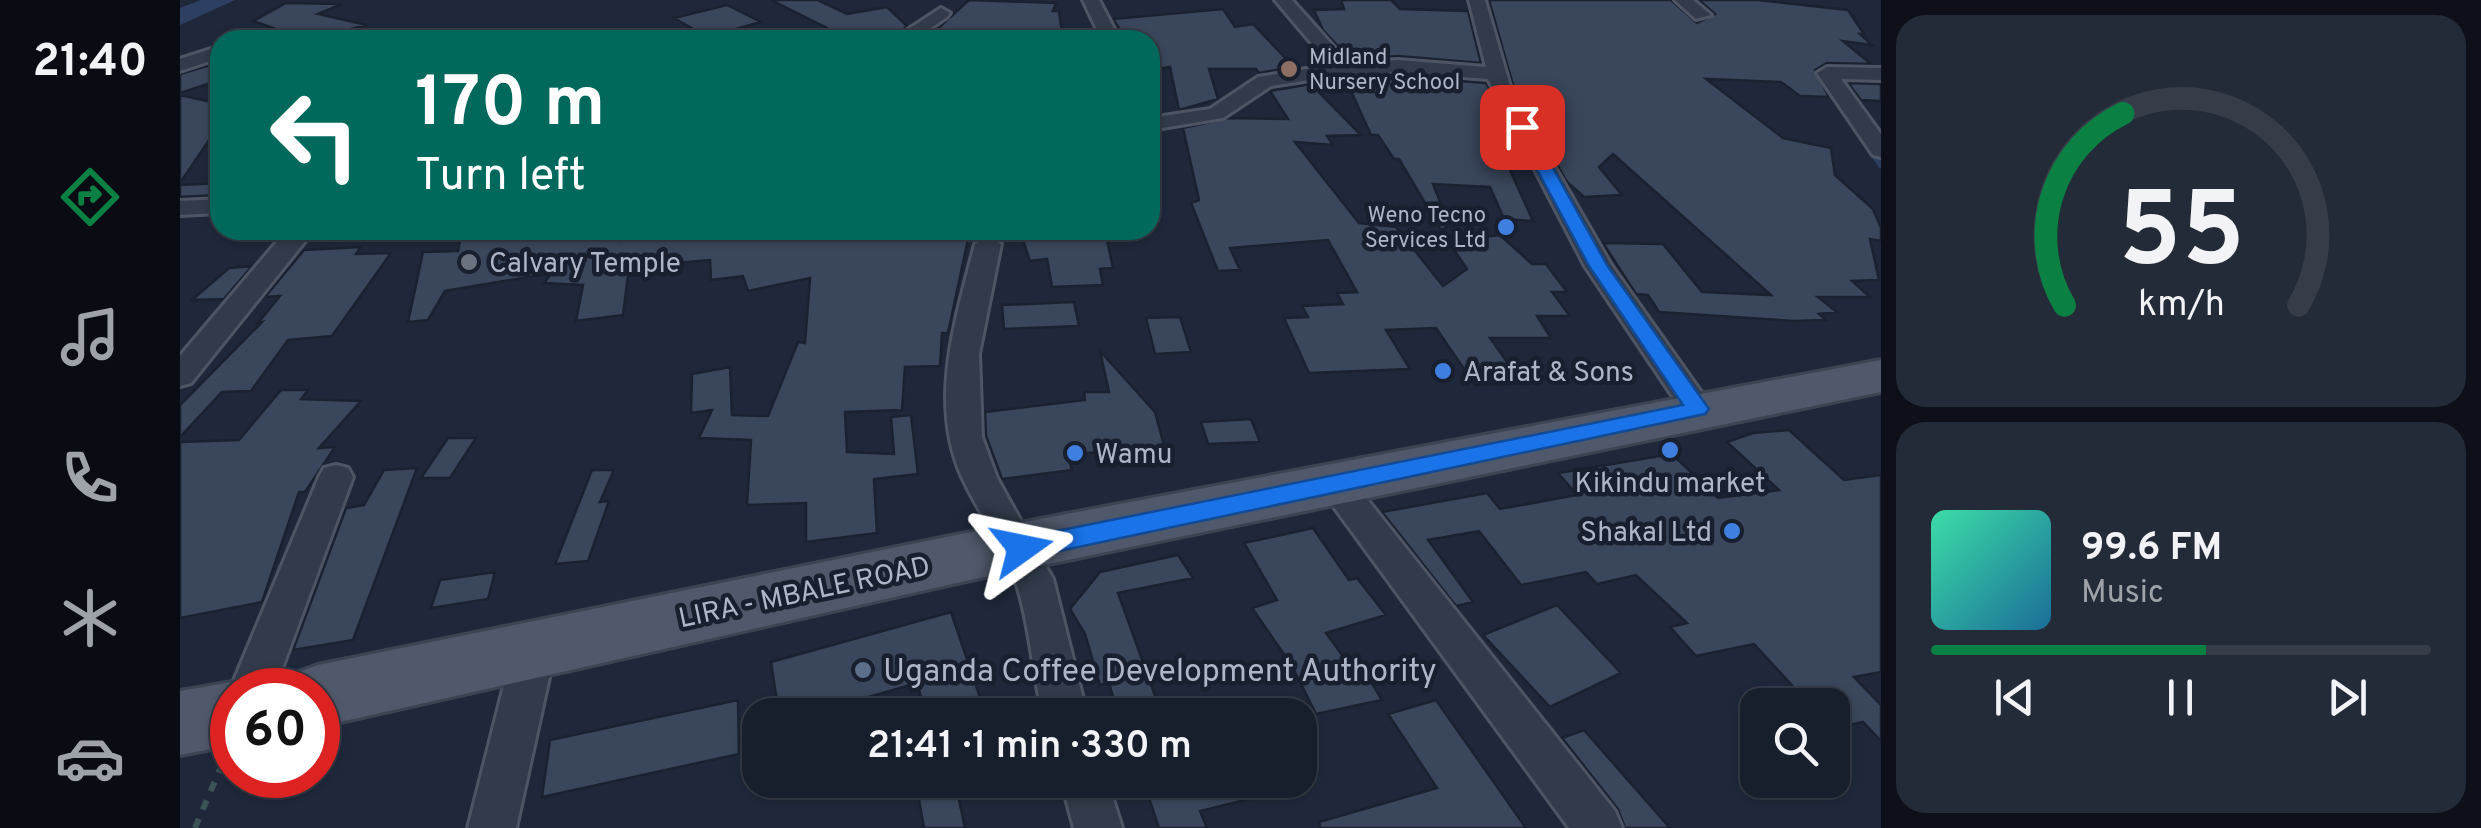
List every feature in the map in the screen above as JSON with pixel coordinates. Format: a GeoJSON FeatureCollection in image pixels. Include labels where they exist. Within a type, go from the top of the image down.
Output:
{"type":"FeatureCollection","features":[{"type":"Feature","properties":{"kind":"main road","name":"LIRA - MBALE ROAD"},"geometry":{"type":"LineString","coordinates":[[340,691],[1335,483],[1697,409],[1881,376]]}},
{"type":"Feature","properties":{"kind":"street"},"geometry":{"type":"LineString","coordinates":[[1090,0],[1106,30]]}},
{"type":"Feature","properties":{"kind":"street"},"geometry":{"type":"LineString","coordinates":[[1283,0],[1343,69]]}},
{"type":"Feature","properties":{"kind":"street"},"geometry":{"type":"LineString","coordinates":[[1477,0],[1496,74],[1598,266],[1697,409]]}},
{"type":"Feature","properties":{"kind":"street"},"geometry":{"type":"LineString","coordinates":[[1683,0],[1702,14]]}},
{"type":"Feature","properties":{"kind":"street"},"geometry":{"type":"LineString","coordinates":[[910,30],[941,14]]}},
{"type":"Feature","properties":{"kind":"street"},"geometry":{"type":"LineString","coordinates":[[180,65],[210,55]]}},
{"type":"Feature","properties":{"kind":"street"},"geometry":{"type":"LineString","coordinates":[[1160,122],[1216,114],[1264,81],[1343,69],[1398,66],[1496,74]]}},
{"type":"Feature","properties":{"kind":"street"},"geometry":{"type":"LineString","coordinates":[[1881,74],[1827,74],[1881,150]]}},
{"type":"Feature","properties":{"kind":"street"},"geometry":{"type":"LineString","coordinates":[[180,208],[210,206]]}},
{"type":"Feature","properties":{"kind":"street"},"geometry":{"type":"LineString","coordinates":[[180,376],[292,240]]}},
{"type":"Feature","properties":{"kind":"street"},"geometry":{"type":"LineString","coordinates":[[988,244],[961,379],[960,422],[974,466],[1022,548],[1036,584],[1061,698]]}},
{"type":"Feature","properties":{"kind":"street"},"geometry":{"type":"LineString","coordinates":[[261,668],[336,477]]}},
{"type":"Feature","properties":{"kind":"street"},"geometry":{"type":"LineString","coordinates":[[1335,483],[1598,828]]}},
{"type":"Feature","properties":{"kind":"street"},"geometry":{"type":"LineString","coordinates":[[492,828],[534,650]]}},
{"type":"Feature","properties":{"kind":"street"},"geometry":{"type":"LineString","coordinates":[[1089,798],[1098,828]]}},
{"type":"Feature","properties":{"kind":"path"},"geometry":{"type":"LineString","coordinates":[[195,828],[210,742]]}},
{"type":"Feature","properties":{"kind":"building"},"geometry":{"type":"Polygon","coordinates":[[[771,0],[818,0],[847,14],[887,7],[907,26],[903,30],[827,28],[771,0]]]}},
{"type":"Feature","properties":{"kind":"building"},"geometry":{"type":"Polygon","coordinates":[[[969,0],[1056,3],[1053,11],[1059,11],[1062,30],[936,30],[969,0]]]}},
{"type":"Feature","properties":{"kind":"building"},"geometry":{"type":"Polygon","coordinates":[[[1341,0],[1391,0],[1400,9],[1468,11],[1481,63],[1398,56],[1350,59],[1323,30],[1314,10],[1344,9],[1341,0]]]}},
{"type":"Feature","properties":{"kind":"building"},"geometry":{"type":"Polygon","coordinates":[[[1489,0],[1671,0],[1697,23],[1715,14],[1699,0],[1758,0],[1848,10],[1864,34],[1860,34],[1872,45],[1843,41],[1871,64],[1827,63],[1815,70],[1829,97],[1800,96],[1781,82],[1706,79],[1783,138],[1831,148],[1835,175],[1873,209],[1881,228],[1881,241],[1870,239],[1879,280],[1852,281],[1870,297],[1818,297],[1837,312],[1819,314],[1826,320],[1659,312],[1648,295],[1636,294],[1603,243],[1663,244],[1702,292],[1771,295],[1613,154],[1599,167],[1622,195],[1584,197],[1567,182],[1515,92],[1489,0]]]}},
{"type":"Feature","properties":{"kind":"building"},"geometry":{"type":"Polygon","coordinates":[[[286,3],[342,4],[318,14],[367,25],[347,30],[279,30],[253,21],[286,3]]]}},
{"type":"Feature","properties":{"kind":"building"},"geometry":{"type":"Polygon","coordinates":[[[727,5],[761,22],[732,30],[695,30],[674,18],[727,5]]]}},
{"type":"Feature","properties":{"kind":"building"},"geometry":{"type":"Polygon","coordinates":[[[1223,9],[1235,27],[1253,24],[1294,67],[1259,73],[1256,69],[1209,69],[1218,99],[1179,110],[1170,67],[1160,68],[1160,30],[1120,30],[1113,19],[1223,9]]]}},
{"type":"Feature","properties":{"kind":"building"},"geometry":{"type":"Polygon","coordinates":[[[210,65],[210,83],[180,93],[180,74],[210,65]]]}},
{"type":"Feature","properties":{"kind":"building"},"geometry":{"type":"Polygon","coordinates":[[[1398,76],[1486,83],[1507,124],[1491,108],[1484,112],[1533,221],[1504,219],[1490,187],[1433,184],[1450,226],[1441,230],[1399,159],[1394,159],[1378,135],[1371,135],[1351,91],[1374,92],[1362,78],[1398,76]]]}},
{"type":"Feature","properties":{"kind":"building"},"geometry":{"type":"Polygon","coordinates":[[[1848,83],[1881,84],[1881,101],[1861,100],[1848,83]]]}},
{"type":"Feature","properties":{"kind":"building"},"geometry":{"type":"Polygon","coordinates":[[[1311,84],[1361,135],[1327,136],[1333,145],[1295,142],[1359,223],[1396,227],[1443,286],[1467,269],[1448,241],[1500,235],[1532,264],[1546,264],[1567,292],[1552,292],[1570,316],[1537,316],[1551,338],[1490,338],[1522,383],[1475,385],[1436,328],[1386,330],[1410,369],[1309,373],[1284,318],[1308,317],[1302,306],[1343,304],[1337,293],[1357,292],[1328,240],[1230,248],[1240,270],[1218,271],[1191,203],[1199,200],[1183,128],[1229,118],[1288,119],[1270,91],[1311,84]]]}},
{"type":"Feature","properties":{"kind":"building"},"geometry":{"type":"Polygon","coordinates":[[[180,95],[210,102],[210,139],[180,183],[180,95]]]}},
{"type":"Feature","properties":{"kind":"building"},"geometry":{"type":"Polygon","coordinates":[[[210,184],[210,195],[180,197],[180,185],[210,184]]]}},
{"type":"Feature","properties":{"kind":"building"},"geometry":{"type":"Polygon","coordinates":[[[460,240],[968,240],[948,333],[942,333],[940,366],[905,367],[902,410],[845,412],[847,452],[894,454],[891,417],[911,415],[918,474],[874,479],[877,533],[806,542],[806,503],[747,505],[751,440],[699,438],[712,410],[691,413],[692,374],[730,367],[732,415],[768,416],[798,342],[805,343],[810,278],[748,291],[743,276],[711,280],[710,260],[665,264],[664,272],[628,276],[623,315],[576,321],[583,285],[544,283],[552,273],[445,291],[428,320],[408,322],[423,252],[458,251],[460,240]]]}},
{"type":"Feature","properties":{"kind":"building"},"geometry":{"type":"Polygon","coordinates":[[[1023,240],[1107,240],[1113,268],[1100,269],[1103,285],[1052,287],[1047,259],[1030,261],[1023,240]]]}},
{"type":"Feature","properties":{"kind":"building"},"geometry":{"type":"Polygon","coordinates":[[[361,247],[356,254],[391,253],[332,336],[288,340],[251,391],[222,392],[180,437],[180,405],[262,322],[258,323],[280,296],[265,297],[304,250],[361,247]]]}},
{"type":"Feature","properties":{"kind":"building"},"geometry":{"type":"Polygon","coordinates":[[[252,266],[224,299],[192,300],[229,268],[252,266]]]}},
{"type":"Feature","properties":{"kind":"building"},"geometry":{"type":"Polygon","coordinates":[[[1074,302],[1079,326],[1004,329],[1002,305],[1074,302]]]}},
{"type":"Feature","properties":{"kind":"building"},"geometry":{"type":"Polygon","coordinates":[[[1180,317],[1191,352],[1155,354],[1146,318],[1180,317]]]}},
{"type":"Feature","properties":{"kind":"building"},"geometry":{"type":"Polygon","coordinates":[[[1100,351],[1155,412],[1165,449],[1067,454],[1072,470],[1002,479],[986,436],[985,412],[1085,400],[1084,392],[1109,392],[1100,351]]]}},
{"type":"Feature","properties":{"kind":"building"},"geometry":{"type":"Polygon","coordinates":[[[281,390],[308,390],[301,399],[361,401],[319,448],[335,447],[305,492],[299,492],[262,602],[180,618],[180,442],[239,440],[281,390]]]}},
{"type":"Feature","properties":{"kind":"building"},"geometry":{"type":"Polygon","coordinates":[[[1251,419],[1260,442],[1208,444],[1201,422],[1251,419]]]}},
{"type":"Feature","properties":{"kind":"building"},"geometry":{"type":"Polygon","coordinates":[[[1789,430],[1844,480],[1881,475],[1881,672],[1854,677],[1881,705],[1881,741],[1863,722],[1850,725],[1850,688],[1794,688],[1754,644],[1696,656],[1670,627],[1687,623],[1636,575],[1597,584],[1586,572],[1521,585],[1479,531],[1428,540],[1473,602],[1456,606],[1382,512],[1487,493],[1500,509],[1577,495],[1558,473],[1672,454],[1718,498],[1779,490],[1727,442],[1753,433],[1789,430]]]}},
{"type":"Feature","properties":{"kind":"building"},"geometry":{"type":"Polygon","coordinates":[[[448,438],[476,438],[450,478],[421,478],[448,438]]]}},
{"type":"Feature","properties":{"kind":"building"},"geometry":{"type":"Polygon","coordinates":[[[417,468],[353,640],[293,650],[346,508],[364,505],[384,470],[417,468]]]}},
{"type":"Feature","properties":{"kind":"building"},"geometry":{"type":"Polygon","coordinates":[[[592,470],[614,470],[600,502],[609,501],[588,561],[555,564],[592,470]]]}},
{"type":"Feature","properties":{"kind":"building"},"geometry":{"type":"Polygon","coordinates":[[[1313,528],[1349,580],[1357,578],[1386,615],[1326,633],[1358,677],[1367,675],[1382,700],[1317,714],[1317,698],[1308,698],[1292,666],[1252,608],[1277,600],[1244,543],[1313,528]]]}},
{"type":"Feature","properties":{"kind":"building"},"geometry":{"type":"Polygon","coordinates":[[[1178,555],[1193,578],[1118,593],[1156,698],[1113,698],[1109,683],[1100,685],[1085,634],[1070,609],[1100,572],[1178,555]]]}},
{"type":"Feature","properties":{"kind":"building"},"geometry":{"type":"Polygon","coordinates":[[[495,572],[488,599],[431,608],[440,580],[495,572]]]}},
{"type":"Feature","properties":{"kind":"building"},"geometry":{"type":"Polygon","coordinates":[[[1557,605],[1621,673],[1550,707],[1483,635],[1557,605]]]}},
{"type":"Feature","properties":{"kind":"building"},"geometry":{"type":"Polygon","coordinates":[[[951,612],[980,698],[921,698],[917,683],[865,698],[776,698],[771,662],[951,612]]]}},
{"type":"Feature","properties":{"kind":"building"},"geometry":{"type":"Polygon","coordinates":[[[738,700],[739,754],[542,797],[550,740],[738,700]]]}},
{"type":"Feature","properties":{"kind":"building"},"geometry":{"type":"Polygon","coordinates":[[[1436,700],[1526,828],[1320,828],[1319,822],[1437,788],[1388,714],[1436,700]]]}},
{"type":"Feature","properties":{"kind":"building"},"geometry":{"type":"Polygon","coordinates":[[[1584,730],[1670,828],[1625,828],[1618,809],[1562,738],[1584,730]]]}},
{"type":"Feature","properties":{"kind":"building"},"geometry":{"type":"Polygon","coordinates":[[[919,798],[959,798],[965,828],[924,828],[919,798]]]}},
{"type":"Feature","properties":{"kind":"building"},"geometry":{"type":"Polygon","coordinates":[[[1149,798],[1253,798],[1200,811],[1207,828],[1159,828],[1149,798]]]}},
{"type":"Feature","properties":{"kind":"waterway"},"geometry":{"type":"LineString","coordinates":[[180,17],[223,0]]}},
{"type":"Feature","properties":{"kind":"waterway"},"geometry":{"type":"LineString","coordinates":[[1869,148],[1881,165]]}},
{"type":"Feature","properties":{"kind":"place","name":"Midland Nursery School"},"geometry":{"type":"Point","coordinates":[1289,69]}},
{"type":"Feature","properties":{"kind":"place","name":"Weno Tecno Services Ltd"},"geometry":{"type":"Point","coordinates":[1506,227]}},
{"type":"Feature","properties":{"kind":"place","name":"Calvary Temple"},"geometry":{"type":"Point","coordinates":[469,262]}},
{"type":"Feature","properties":{"kind":"place","name":"Arafat & Sons"},"geometry":{"type":"Point","coordinates":[1443,371]}},
{"type":"Feature","properties":{"kind":"place","name":"Kikindu market"},"geometry":{"type":"Point","coordinates":[1670,450]}},
{"type":"Feature","properties":{"kind":"place","name":"Wamu"},"geometry":{"type":"Point","coordinates":[1075,453]}},
{"type":"Feature","properties":{"kind":"place","name":"Shakal Ltd"},"geometry":{"type":"Point","coordinates":[1732,531]}},
{"type":"Feature","properties":{"kind":"place","name":"Uganda Coffee Development Authority"},"geometry":{"type":"Point","coordinates":[863,670]}},
{"type":"Feature","properties":{"kind":"route"},"geometry":{"type":"LineString","coordinates":[[1022,548],[1697,409],[1598,266],[1522,127]]}}]}
